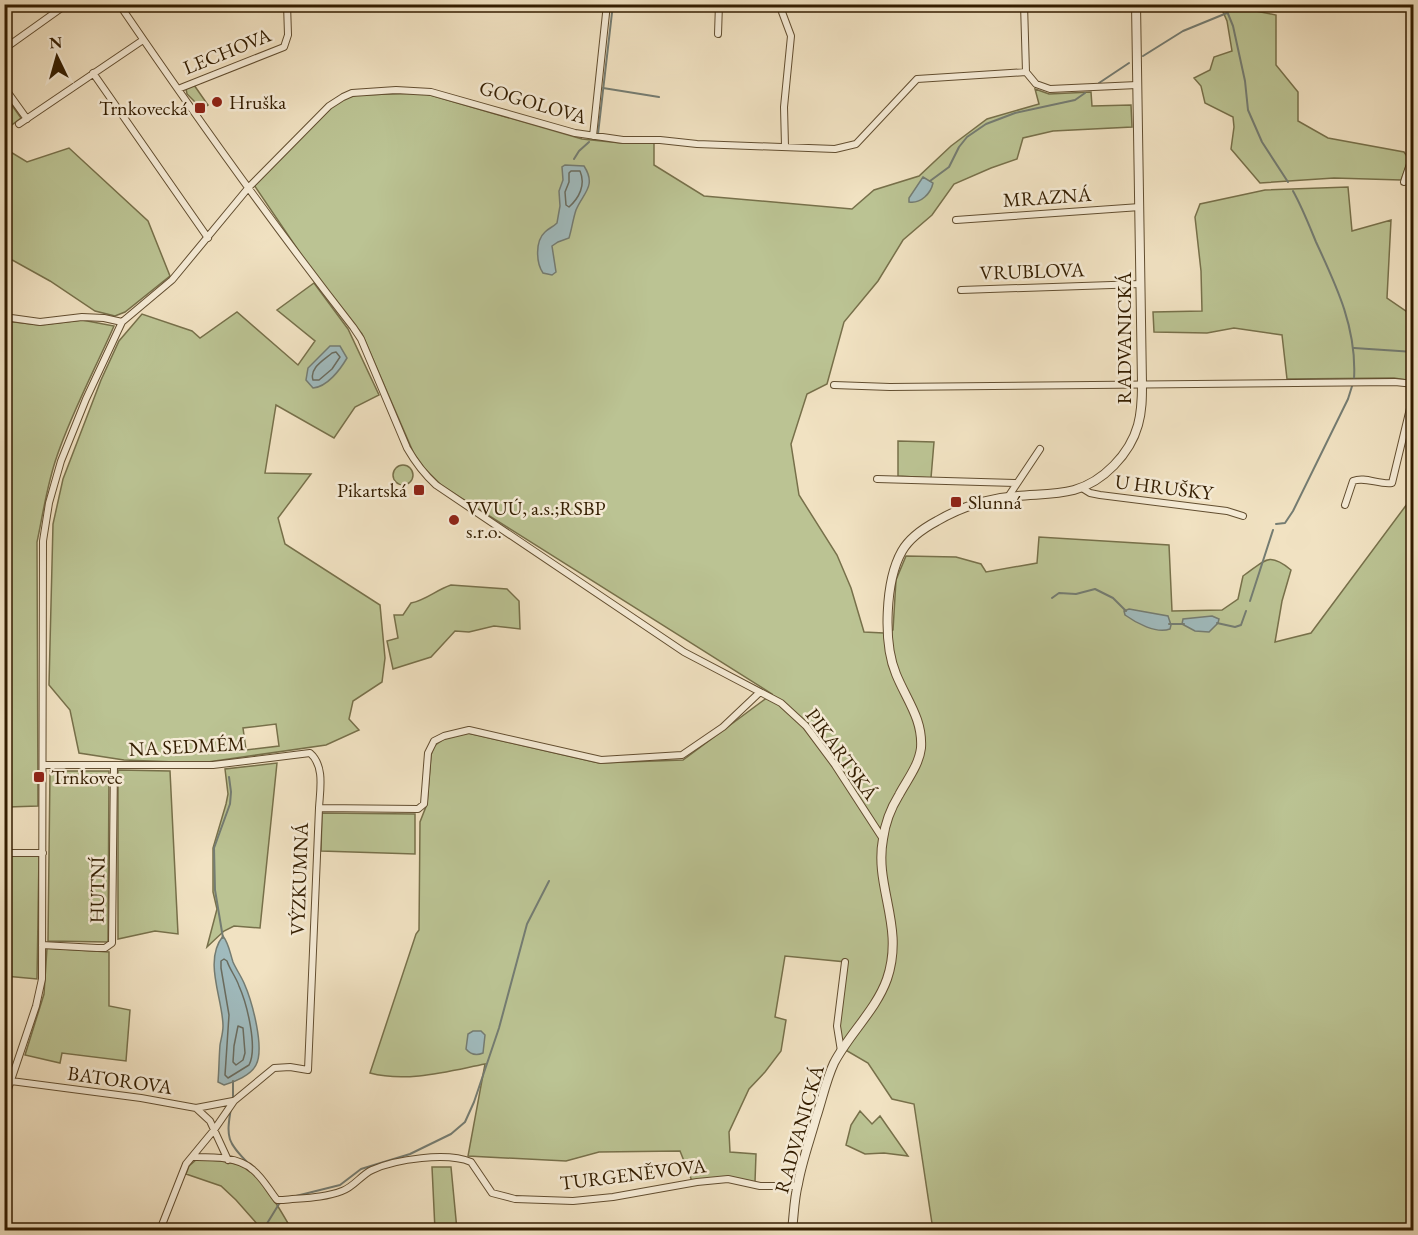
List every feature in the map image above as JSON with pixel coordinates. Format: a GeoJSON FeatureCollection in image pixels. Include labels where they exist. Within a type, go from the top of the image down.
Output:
{"type":"FeatureCollection","features":[{"type":"Feature","properties":{"kind":"street"},"geometry":{"type":"LineString","coordinates":[[4,49],[67,4]]}},
{"type":"Feature","properties":{"kind":"street","name":"PIKARTSKÁ"},"geometry":{"type":"LineString","coordinates":[[119,4],[178,89],[361,339],[407,448],[429,478],[436,485],[684,652],[781,703],[806,726],[835,765],[883,839]]}},
{"type":"Feature","properties":{"kind":"street","name":"LECHOVA"},"geometry":{"type":"LineString","coordinates":[[178,89],[284,47],[288,35],[287,4]]}},
{"type":"Feature","properties":{"kind":"street"},"geometry":{"type":"LineString","coordinates":[[593,136],[607,4]]}},
{"type":"Feature","properties":{"kind":"street"},"geometry":{"type":"LineString","coordinates":[[718,34],[719,4]]}},
{"type":"Feature","properties":{"kind":"street"},"geometry":{"type":"LineString","coordinates":[[779,4],[790,30],[791,39],[784,107],[785,146]]}},
{"type":"Feature","properties":{"kind":"street"},"geometry":{"type":"LineString","coordinates":[[1024,4],[1026,72],[1036,84],[1050,89],[1137,85]]}},
{"type":"Feature","properties":{"kind":"street","name":"RADVANICKÁ"},"geometry":{"type":"LineString","coordinates":[[792,1230],[797,1186],[828,1078],[841,1051],[881,993],[892,962],[894,937],[882,864],[883,839],[890,813],[916,764],[921,746],[915,712],[896,675],[890,653],[889,607],[892,578],[897,561],[911,539],[935,522],[974,505],[1008,497],[1059,493],[1082,488],[1100,477],[1112,467],[1132,440],[1141,410],[1136,4]]}},
{"type":"Feature","properties":{"kind":"street"},"geometry":{"type":"LineString","coordinates":[[19,124],[143,40]]}},
{"type":"Feature","properties":{"kind":"street","name":"GOGOLOVA"},"geometry":{"type":"LineString","coordinates":[[249,187],[329,106],[343,97],[357,93],[412,90],[431,92],[532,122],[622,140],[848,147],[865,137],[917,79],[1026,72]]}},
{"type":"Feature","properties":{"kind":"street"},"geometry":{"type":"LineString","coordinates":[[93,73],[208,238]]}},
{"type":"Feature","properties":{"kind":"street"},"geometry":{"type":"LineString","coordinates":[[4,87],[27,119]]}},
{"type":"Feature","properties":{"kind":"street"},"geometry":{"type":"LineString","coordinates":[[1404,182],[1413,152]]}},
{"type":"Feature","properties":{"kind":"street"},"geometry":{"type":"LineString","coordinates":[[4,1101],[42,979],[43,541],[49,503],[61,461],[86,399],[122,322],[172,280],[249,187]]}},
{"type":"Feature","properties":{"kind":"street","name":"MRAZNÁ"},"geometry":{"type":"LineString","coordinates":[[956,220],[1140,207]]}},
{"type":"Feature","properties":{"kind":"street","name":"VRUBLOVA"},"geometry":{"type":"LineString","coordinates":[[961,290],[1141,284]]}},
{"type":"Feature","properties":{"kind":"street"},"geometry":{"type":"LineString","coordinates":[[4,317],[40,322],[82,317],[122,322]]}},
{"type":"Feature","properties":{"kind":"street"},"geometry":{"type":"LineString","coordinates":[[834,385],[902,387],[1395,382],[1413,384]]}},
{"type":"Feature","properties":{"kind":"street"},"geometry":{"type":"LineString","coordinates":[[1345,504],[1353,481],[1358,479],[1384,484],[1392,483],[1413,392]]}},
{"type":"Feature","properties":{"kind":"street"},"geometry":{"type":"LineString","coordinates":[[1008,497],[1015,483],[1040,449]]}},
{"type":"Feature","properties":{"kind":"street"},"geometry":{"type":"LineString","coordinates":[[877,479],[1015,483]]}},
{"type":"Feature","properties":{"kind":"street","name":"U HRUŠKY"},"geometry":{"type":"LineString","coordinates":[[1082,488],[1094,494],[1227,511],[1243,516]]}},
{"type":"Feature","properties":{"kind":"street","name":"VÝZKUMNÁ"},"geometry":{"type":"LineString","coordinates":[[192,1157],[234,1101],[274,1068],[290,1066],[308,1070],[319,808],[418,809],[424,804],[428,753],[432,744],[444,736],[469,730],[601,760],[682,755],[723,727],[760,692]]}},
{"type":"Feature","properties":{"kind":"street","name":"NA SEDMÉM"},"geometry":{"type":"LineString","coordinates":[[43,765],[213,765],[310,753],[319,769],[319,808]]}},
{"type":"Feature","properties":{"kind":"street","name":"HUTNÍ"},"geometry":{"type":"LineString","coordinates":[[42,945],[105,948],[112,943],[114,765]]}},
{"type":"Feature","properties":{"kind":"street"},"geometry":{"type":"LineString","coordinates":[[4,853],[43,853]]}},
{"type":"Feature","properties":{"kind":"street"},"geometry":{"type":"LineString","coordinates":[[841,1051],[837,1026],[845,962]]}},
{"type":"Feature","properties":{"kind":"street","name":"BATOROVA"},"geometry":{"type":"LineString","coordinates":[[11,1082],[141,1098],[196,1108],[210,1122],[228,1160]]}},
{"type":"Feature","properties":{"kind":"street"},"geometry":{"type":"LineString","coordinates":[[196,1108],[234,1101]]}},
{"type":"Feature","properties":{"kind":"street"},"geometry":{"type":"LineString","coordinates":[[160,1230],[186,1164],[192,1157],[228,1160]]}},
{"type":"Feature","properties":{"kind":"street","name":"TURGENĚVOVA"},"geometry":{"type":"LineString","coordinates":[[228,1160],[249,1167],[264,1181],[277,1200],[345,1191],[372,1170],[396,1161],[452,1158],[471,1162],[492,1193],[515,1199],[573,1201],[728,1179],[760,1186],[797,1186]]}},
{"type":"Feature","properties":{"kind":"green space"},"geometry":{"type":"Polygon","coordinates":[[[1220,5],[1235,5],[1276,15],[1276,65],[1298,92],[1298,121],[1328,138],[1404,152],[1409,159],[1401,180],[1334,178],[1260,183],[1231,149],[1233,117],[1205,103],[1201,86],[1194,78],[1210,70],[1214,57],[1232,51],[1227,21],[1220,5]]]}},
{"type":"Feature","properties":{"kind":"green space"},"geometry":{"type":"Polygon","coordinates":[[[194,85],[208,105],[202,109],[187,94],[186,89],[194,85]]]}},
{"type":"Feature","properties":{"kind":"green space"},"geometry":{"type":"Polygon","coordinates":[[[1035,89],[1049,94],[1091,92],[1092,106],[1131,105],[1132,127],[1053,131],[1023,138],[1017,159],[954,184],[932,215],[903,240],[878,281],[844,322],[827,384],[807,394],[791,444],[799,495],[837,555],[851,588],[864,632],[884,633],[893,630],[896,580],[906,556],[956,557],[981,564],[986,572],[1037,563],[1039,537],[1169,545],[1172,611],[1222,610],[1238,599],[1243,576],[1262,562],[1277,561],[1291,570],[1282,601],[1275,642],[1311,633],[1413,496],[1413,1230],[933,1230],[914,1104],[892,1099],[868,1063],[837,1045],[846,962],[785,956],[775,1017],[786,1020],[781,1051],[749,1089],[729,1132],[730,1152],[756,1154],[755,1182],[692,1181],[680,1151],[599,1152],[566,1161],[468,1156],[485,1064],[443,1073],[413,1076],[384,1076],[370,1073],[419,930],[420,822],[427,804],[431,755],[434,746],[444,739],[468,733],[599,763],[683,760],[772,694],[442,486],[414,454],[362,334],[309,266],[254,185],[342,99],[357,95],[423,93],[582,139],[621,143],[654,143],[654,165],[704,196],[852,209],[874,190],[919,176],[951,146],[987,119],[1039,104],[1035,89]]]}},
{"type":"Feature","properties":{"kind":"green space"},"geometry":{"type":"Polygon","coordinates":[[[4,94],[21,118],[5,130],[4,130],[4,94]]]}},
{"type":"Feature","properties":{"kind":"green space"},"geometry":{"type":"Polygon","coordinates":[[[4,148],[27,162],[69,148],[148,221],[170,276],[125,312],[115,316],[95,311],[50,281],[5,256],[4,148]]]}},
{"type":"Feature","properties":{"kind":"green space"},"geometry":{"type":"Polygon","coordinates":[[[1348,187],[1352,231],[1391,220],[1387,298],[1413,316],[1413,381],[1394,378],[1287,379],[1282,335],[1234,328],[1207,333],[1154,332],[1153,312],[1202,311],[1201,271],[1195,217],[1200,204],[1265,190],[1348,187]]]}},
{"type":"Feature","properties":{"kind":"green space"},"geometry":{"type":"Polygon","coordinates":[[[314,283],[348,329],[379,395],[355,407],[334,438],[276,405],[265,473],[311,474],[278,518],[285,544],[380,605],[385,658],[382,682],[353,701],[349,719],[359,730],[326,745],[201,763],[124,760],[79,753],[70,710],[49,685],[53,524],[63,479],[101,380],[119,341],[142,314],[192,331],[200,338],[237,312],[298,365],[315,341],[277,310],[314,283]],[[276,724],[243,728],[246,750],[279,746],[276,724]]]}},
{"type":"Feature","properties":{"kind":"green space"},"geometry":{"type":"Polygon","coordinates":[[[82,320],[114,326],[63,440],[54,467],[37,542],[38,806],[8,807],[8,850],[5,850],[5,321],[40,325],[82,320]]]}},
{"type":"Feature","properties":{"kind":"green space"},"geometry":{"type":"Polygon","coordinates":[[[898,441],[934,442],[931,478],[898,476],[898,441]]]}},
{"type":"Feature","properties":{"kind":"green space"},"geometry":{"type":"Polygon","coordinates":[[[403,465],[410,468],[413,475],[410,482],[403,485],[396,482],[393,475],[396,468],[403,465]]]}},
{"type":"Feature","properties":{"kind":"green space"},"geometry":{"type":"Polygon","coordinates":[[[451,585],[507,589],[519,601],[520,629],[494,626],[469,632],[455,631],[431,657],[393,669],[387,641],[398,638],[394,615],[403,615],[411,603],[451,585]]]}},
{"type":"Feature","properties":{"kind":"green space"},"geometry":{"type":"Polygon","coordinates":[[[277,763],[260,928],[234,926],[224,931],[207,947],[217,909],[213,892],[213,848],[228,794],[225,769],[277,763]]]}},
{"type":"Feature","properties":{"kind":"green space"},"geometry":{"type":"Polygon","coordinates":[[[118,770],[170,771],[178,934],[155,931],[118,939],[118,770]]]}},
{"type":"Feature","properties":{"kind":"green space"},"geometry":{"type":"Polygon","coordinates":[[[50,771],[109,771],[108,942],[48,941],[50,771]]]}},
{"type":"Feature","properties":{"kind":"green space"},"geometry":{"type":"Polygon","coordinates":[[[322,813],[415,814],[415,854],[321,851],[322,813]]]}},
{"type":"Feature","properties":{"kind":"green space"},"geometry":{"type":"Polygon","coordinates":[[[5,856],[39,856],[37,979],[5,976],[5,856]]]}},
{"type":"Feature","properties":{"kind":"green space"},"geometry":{"type":"Polygon","coordinates":[[[47,948],[109,952],[109,1006],[130,1010],[126,1061],[62,1053],[60,1063],[25,1055],[44,994],[47,948]]]}},
{"type":"Feature","properties":{"kind":"green space"},"geometry":{"type":"Polygon","coordinates":[[[860,1111],[872,1124],[880,1116],[908,1156],[884,1153],[865,1154],[846,1145],[851,1125],[860,1111]]]}},
{"type":"Feature","properties":{"kind":"green space"},"geometry":{"type":"Polygon","coordinates":[[[197,1159],[230,1162],[248,1169],[266,1188],[292,1230],[254,1230],[258,1225],[221,1186],[186,1174],[189,1166],[197,1159]]]}},
{"type":"Feature","properties":{"kind":"green space"},"geometry":{"type":"Polygon","coordinates":[[[432,1167],[451,1167],[457,1230],[435,1230],[432,1167]]]}},
{"type":"Feature","properties":{"kind":"water"},"geometry":{"type":"Polygon","coordinates":[[[565,165],[584,166],[588,173],[589,184],[576,210],[569,238],[552,246],[556,272],[552,275],[543,273],[541,269],[538,246],[546,231],[557,223],[560,206],[559,191],[563,180],[562,167],[565,165]]]}},
{"type":"Feature","properties":{"kind":"water"},"geometry":{"type":"Polygon","coordinates":[[[923,177],[933,183],[930,190],[921,200],[909,202],[909,198],[923,177]]]}},
{"type":"Feature","properties":{"kind":"water"},"geometry":{"type":"Polygon","coordinates":[[[330,346],[340,346],[347,358],[337,373],[328,381],[313,388],[306,380],[308,368],[330,346]]]}},
{"type":"Feature","properties":{"kind":"water"},"geometry":{"type":"Polygon","coordinates":[[[1129,609],[1168,616],[1170,629],[1153,629],[1140,624],[1125,615],[1124,611],[1129,609]]]}},
{"type":"Feature","properties":{"kind":"water"},"geometry":{"type":"Polygon","coordinates":[[[1212,616],[1219,619],[1209,632],[1195,631],[1182,624],[1183,619],[1212,616]]]}},
{"type":"Feature","properties":{"kind":"water"},"geometry":{"type":"Polygon","coordinates":[[[223,936],[251,1001],[259,1048],[254,1069],[242,1078],[224,1085],[218,1082],[223,1026],[214,968],[217,946],[223,936]]]}},
{"type":"Feature","properties":{"kind":"water"},"geometry":{"type":"Polygon","coordinates":[[[481,1031],[485,1035],[483,1053],[474,1054],[466,1049],[468,1034],[481,1031]]]}},
{"type":"Feature","properties":{"kind":"waterway"},"geometry":{"type":"LineString","coordinates":[[598,134],[613,4]]}},
{"type":"Feature","properties":{"kind":"waterway"},"geometry":{"type":"LineString","coordinates":[[1224,4],[1233,26],[1245,81],[1248,110],[1262,142],[1288,182]]}},
{"type":"Feature","properties":{"kind":"waterway"},"geometry":{"type":"LineString","coordinates":[[1143,56],[1183,31],[1227,13]]}},
{"type":"Feature","properties":{"kind":"waterway"},"geometry":{"type":"LineString","coordinates":[[1099,83],[1129,63]]}},
{"type":"Feature","properties":{"kind":"waterway"},"geometry":{"type":"LineString","coordinates":[[603,88],[659,97]]}},
{"type":"Feature","properties":{"kind":"waterway"},"geometry":{"type":"LineString","coordinates":[[930,181],[949,167],[967,137],[986,124],[1015,113],[1075,100],[1085,93]]}},
{"type":"Feature","properties":{"kind":"waterway"},"geometry":{"type":"LineString","coordinates":[[574,159],[589,142]]}},
{"type":"Feature","properties":{"kind":"waterway"},"geometry":{"type":"LineString","coordinates":[[1293,191],[1344,309],[1352,343],[1354,379]]}},
{"type":"Feature","properties":{"kind":"waterway"},"geometry":{"type":"LineString","coordinates":[[1354,348],[1414,352]]}},
{"type":"Feature","properties":{"kind":"waterway"},"geometry":{"type":"LineString","coordinates":[[1276,524],[1285,523],[1293,511],[1348,399],[1353,383]]}},
{"type":"Feature","properties":{"kind":"waterway"},"geometry":{"type":"LineString","coordinates":[[1250,601],[1273,530]]}},
{"type":"Feature","properties":{"kind":"waterway"},"geometry":{"type":"LineString","coordinates":[[1052,598],[1059,593],[1076,594],[1095,589],[1113,598],[1126,611]]}},
{"type":"Feature","properties":{"kind":"waterway"},"geometry":{"type":"LineString","coordinates":[[1217,623],[1235,627],[1241,625],[1246,611]]}},
{"type":"Feature","properties":{"kind":"waterway"},"geometry":{"type":"LineString","coordinates":[[1169,624],[1184,624]]}},
{"type":"Feature","properties":{"kind":"waterway"},"geometry":{"type":"LineString","coordinates":[[223,938],[215,890],[214,848],[230,804],[229,777]]}},
{"type":"Feature","properties":{"kind":"waterway"},"geometry":{"type":"LineString","coordinates":[[292,1197],[340,1185],[361,1169],[410,1154],[451,1134],[465,1122],[499,1028],[527,924],[549,881]]}},
{"type":"Feature","properties":{"kind":"waterway"},"geometry":{"type":"LineString","coordinates":[[233,1081],[233,1100]]}},
{"type":"Feature","properties":{"kind":"waterway"},"geometry":{"type":"LineString","coordinates":[[231,1108],[230,1139],[232,1145],[249,1164]]}},
{"type":"Feature","properties":{"kind":"waterway"},"geometry":{"type":"LineString","coordinates":[[263,1230],[282,1202]]}},
{"type":"Feature","properties":{"kind":"place","name":"Hruška"},"geometry":{"type":"Point","coordinates":[217,102]}},
{"type":"Feature","properties":{"kind":"place","name":"Trnkovecká"},"geometry":{"type":"Point","coordinates":[200,108]}},
{"type":"Feature","properties":{"kind":"place","name":"Pikartská"},"geometry":{"type":"Point","coordinates":[419,490]}},
{"type":"Feature","properties":{"kind":"place","name":"Slunná"},"geometry":{"type":"Point","coordinates":[956,502]}},
{"type":"Feature","properties":{"kind":"place","name":"VVUÚ, a.s.;RSBP s.r.o."},"geometry":{"type":"Point","coordinates":[454,520]}},
{"type":"Feature","properties":{"kind":"place","name":"Trnkovec"},"geometry":{"type":"Point","coordinates":[39,777]}}]}
